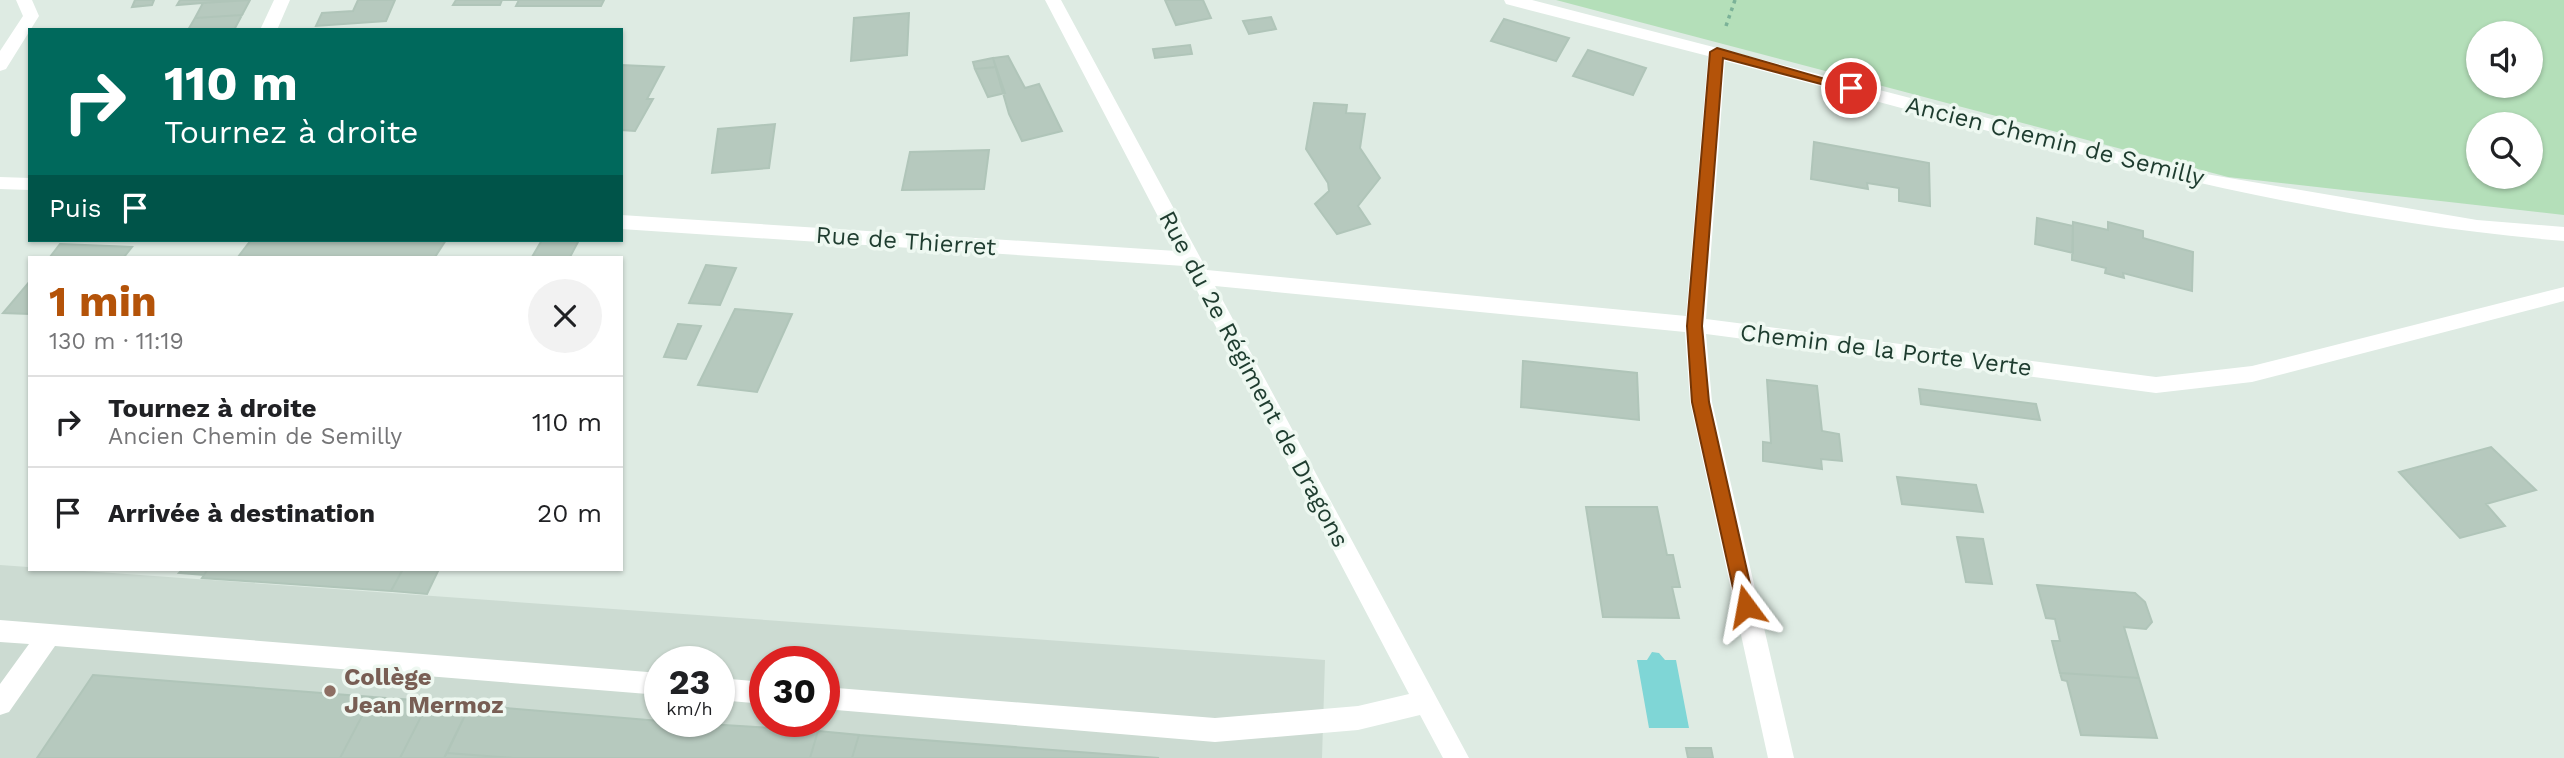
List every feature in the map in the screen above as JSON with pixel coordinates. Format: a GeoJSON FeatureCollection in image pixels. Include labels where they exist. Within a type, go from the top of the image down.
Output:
{"type":"FeatureCollection","features":[{"type":"Feature","properties":{"kind":"street"},"geometry":{"type":"LineString","coordinates":[[0,65],[32,16],[24,0]]}},
{"type":"Feature","properties":{"kind":"street"},"geometry":{"type":"LineString","coordinates":[[269,28],[282,0]]}},
{"type":"Feature","properties":{"kind":"street","name":"Rue du 2e Régiment de Dragons"},"geometry":{"type":"LineString","coordinates":[[1053,0],[1456,758]]}},
{"type":"Feature","properties":{"kind":"street","name":"Ancien Chemin de Semilly"},"geometry":{"type":"LineString","coordinates":[[1512,0],[2200,179],[2477,227],[2564,234]]}},
{"type":"Feature","properties":{"kind":"street"},"geometry":{"type":"LineString","coordinates":[[1717,52],[1695,326],[1700,402],[1781,758]]}},
{"type":"Feature","properties":{"kind":"street"},"geometry":{"type":"LineString","coordinates":[[0,183],[28,184]]}},
{"type":"Feature","properties":{"kind":"street","name":"Rue de Thierret"},"geometry":{"type":"LineString","coordinates":[[623,222],[1195,268]]}},
{"type":"Feature","properties":{"kind":"street","name":"Chemin de la Porte Verte"},"geometry":{"type":"LineString","coordinates":[[1195,268],[1695,326],[2155,385],[2252,374],[2564,294]]}},
{"type":"Feature","properties":{"kind":"street"},"geometry":{"type":"LineString","coordinates":[[0,631],[644,683]]}},
{"type":"Feature","properties":{"kind":"street"},"geometry":{"type":"LineString","coordinates":[[0,704],[49,635]]}},
{"type":"Feature","properties":{"kind":"street"},"geometry":{"type":"LineString","coordinates":[[840,699],[1215,730],[1358,718],[1426,702]]}},
{"type":"Feature","properties":{"kind":"shaded area","name":"Collège Jean Mermoz"},"geometry":{"type":"Polygon","coordinates":[[[0,565],[28,567],[28,571],[84,571],[1325,660],[1322,758],[0,758],[0,565]]]}},
{"type":"Feature","properties":{"kind":"green space"},"geometry":{"type":"Polygon","coordinates":[[[1556,0],[2564,0],[2564,215],[2228,177],[1556,0]]]}},
{"type":"Feature","properties":{"kind":"water"},"geometry":{"type":"Polygon","coordinates":[[[1652,652],[1659,653],[1665,660],[1676,660],[1689,728],[1649,728],[1637,660],[1647,660],[1652,652]]]}},
{"type":"Feature","properties":{"kind":"building"},"geometry":{"type":"Polygon","coordinates":[[[135,0],[154,0],[152,5],[132,7],[135,0]]]}},
{"type":"Feature","properties":{"kind":"building"},"geometry":{"type":"Polygon","coordinates":[[[180,0],[239,0],[177,5],[180,0]]]}},
{"type":"Feature","properties":{"kind":"building"},"geometry":{"type":"Polygon","coordinates":[[[250,0],[242,15],[195,18],[203,3],[250,0]]]}},
{"type":"Feature","properties":{"kind":"building"},"geometry":{"type":"Polygon","coordinates":[[[358,0],[395,0],[386,21],[316,26],[322,13],[353,11],[358,0]]]}},
{"type":"Feature","properties":{"kind":"building"},"geometry":{"type":"Polygon","coordinates":[[[456,0],[502,0],[500,5],[453,5],[456,0]]]}},
{"type":"Feature","properties":{"kind":"building"},"geometry":{"type":"Polygon","coordinates":[[[519,0],[604,0],[601,6],[516,6],[519,0]]]}},
{"type":"Feature","properties":{"kind":"building"},"geometry":{"type":"Polygon","coordinates":[[[1165,0],[1203,0],[1211,18],[1176,25],[1165,0]]]}},
{"type":"Feature","properties":{"kind":"building"},"geometry":{"type":"Polygon","coordinates":[[[909,13],[907,55],[851,61],[854,18],[909,13]]]}},
{"type":"Feature","properties":{"kind":"building"},"geometry":{"type":"Polygon","coordinates":[[[242,15],[235,28],[189,28],[195,18],[242,15]]]}},
{"type":"Feature","properties":{"kind":"building"},"geometry":{"type":"Polygon","coordinates":[[[1271,17],[1276,29],[1249,34],[1243,21],[1271,17]]]}},
{"type":"Feature","properties":{"kind":"building"},"geometry":{"type":"Polygon","coordinates":[[[1504,19],[1569,38],[1556,61],[1491,41],[1504,19]]]}},
{"type":"Feature","properties":{"kind":"building"},"geometry":{"type":"Polygon","coordinates":[[[1190,45],[1192,54],[1155,58],[1153,49],[1190,45]]]}},
{"type":"Feature","properties":{"kind":"building"},"geometry":{"type":"Polygon","coordinates":[[[1588,50],[1646,68],[1633,95],[1573,76],[1588,50]]]}},
{"type":"Feature","properties":{"kind":"building"},"geometry":{"type":"Polygon","coordinates":[[[1008,56],[1025,88],[1039,84],[1062,131],[1022,141],[1009,114],[993,58],[1008,56]]]}},
{"type":"Feature","properties":{"kind":"building"},"geometry":{"type":"Polygon","coordinates":[[[993,58],[996,67],[975,69],[973,62],[993,58]]]}},
{"type":"Feature","properties":{"kind":"building"},"geometry":{"type":"Polygon","coordinates":[[[623,65],[664,67],[647,99],[653,99],[635,131],[623,130],[623,65]]]}},
{"type":"Feature","properties":{"kind":"building"},"geometry":{"type":"Polygon","coordinates":[[[996,67],[1005,93],[988,97],[975,69],[996,67]]]}},
{"type":"Feature","properties":{"kind":"building"},"geometry":{"type":"Polygon","coordinates":[[[1314,103],[1347,105],[1346,113],[1365,114],[1360,148],[1380,178],[1358,206],[1370,224],[1337,234],[1315,204],[1329,191],[1328,183],[1306,149],[1314,103]]]}},
{"type":"Feature","properties":{"kind":"building"},"geometry":{"type":"Polygon","coordinates":[[[775,124],[769,168],[712,173],[718,129],[775,124]]]}},
{"type":"Feature","properties":{"kind":"building"},"geometry":{"type":"Polygon","coordinates":[[[1814,142],[1929,163],[1930,206],[1899,201],[1899,188],[1867,183],[1868,189],[1811,179],[1814,142]]]}},
{"type":"Feature","properties":{"kind":"building"},"geometry":{"type":"Polygon","coordinates":[[[989,150],[984,189],[902,190],[910,152],[989,150]]]}},
{"type":"Feature","properties":{"kind":"building"},"geometry":{"type":"Polygon","coordinates":[[[2037,218],[2073,226],[2073,253],[2035,244],[2037,218]]]}},
{"type":"Feature","properties":{"kind":"building"},"geometry":{"type":"Polygon","coordinates":[[[2073,222],[2108,230],[2108,222],[2143,231],[2143,238],[2193,252],[2192,291],[2123,273],[2124,278],[2105,273],[2106,268],[2072,260],[2073,222]]]}},
{"type":"Feature","properties":{"kind":"building"},"geometry":{"type":"Polygon","coordinates":[[[249,242],[445,242],[436,256],[239,256],[249,242]]]}},
{"type":"Feature","properties":{"kind":"building"},"geometry":{"type":"Polygon","coordinates":[[[541,242],[578,242],[571,256],[533,256],[541,242]]]}},
{"type":"Feature","properties":{"kind":"building"},"geometry":{"type":"Polygon","coordinates":[[[60,244],[132,247],[125,256],[51,256],[60,244]]]}},
{"type":"Feature","properties":{"kind":"building"},"geometry":{"type":"Polygon","coordinates":[[[706,265],[736,268],[720,305],[689,303],[706,265]]]}},
{"type":"Feature","properties":{"kind":"building"},"geometry":{"type":"Polygon","coordinates":[[[28,283],[28,314],[3,313],[28,283]]]}},
{"type":"Feature","properties":{"kind":"building"},"geometry":{"type":"Polygon","coordinates":[[[735,309],[792,314],[757,392],[698,385],[735,309]]]}},
{"type":"Feature","properties":{"kind":"building"},"geometry":{"type":"Polygon","coordinates":[[[678,324],[701,326],[686,359],[664,357],[678,324]]]}},
{"type":"Feature","properties":{"kind":"building"},"geometry":{"type":"Polygon","coordinates":[[[1523,361],[1637,373],[1639,420],[1521,407],[1523,361]]]}},
{"type":"Feature","properties":{"kind":"building"},"geometry":{"type":"Polygon","coordinates":[[[1767,380],[1817,386],[1822,431],[1839,434],[1842,461],[1821,459],[1822,469],[1763,461],[1763,442],[1771,443],[1767,380]]]}},
{"type":"Feature","properties":{"kind":"building"},"geometry":{"type":"Polygon","coordinates":[[[1919,389],[2036,404],[2040,420],[1921,404],[1919,389]]]}},
{"type":"Feature","properties":{"kind":"building"},"geometry":{"type":"Polygon","coordinates":[[[2491,447],[2536,490],[2486,504],[2505,526],[2460,538],[2399,472],[2491,447]]]}},
{"type":"Feature","properties":{"kind":"building"},"geometry":{"type":"Polygon","coordinates":[[[1897,477],[1976,485],[1983,512],[1902,504],[1897,477]]]}},
{"type":"Feature","properties":{"kind":"building"},"geometry":{"type":"Polygon","coordinates":[[[1586,507],[1657,507],[1667,555],[1673,555],[1680,587],[1672,587],[1679,618],[1603,617],[1586,507]]]}},
{"type":"Feature","properties":{"kind":"building"},"geometry":{"type":"Polygon","coordinates":[[[1957,537],[1983,539],[1992,584],[1966,582],[1957,537]]]}},
{"type":"Feature","properties":{"kind":"building"},"geometry":{"type":"Polygon","coordinates":[[[181,571],[207,571],[204,575],[179,573],[181,571]]]}},
{"type":"Feature","properties":{"kind":"building"},"geometry":{"type":"Polygon","coordinates":[[[207,571],[402,571],[391,591],[202,578],[207,571]]]}},
{"type":"Feature","properties":{"kind":"building"},"geometry":{"type":"Polygon","coordinates":[[[402,571],[438,571],[427,594],[391,591],[402,571]]]}},
{"type":"Feature","properties":{"kind":"building"},"geometry":{"type":"Polygon","coordinates":[[[2037,585],[2135,593],[2145,602],[2152,622],[2146,629],[2124,627],[2139,678],[2060,673],[2052,641],[2060,641],[2055,619],[2046,618],[2037,585]]]}},
{"type":"Feature","properties":{"kind":"building"},"geometry":{"type":"Polygon","coordinates":[[[2060,673],[2139,678],[2157,738],[2081,735],[2067,681],[2062,680],[2060,673]]]}},
{"type":"Feature","properties":{"kind":"building"},"geometry":{"type":"Polygon","coordinates":[[[93,675],[372,697],[340,758],[37,758],[93,675]]]}},
{"type":"Feature","properties":{"kind":"building"},"geometry":{"type":"Polygon","coordinates":[[[372,697],[429,701],[400,758],[340,758],[372,697]]]}},
{"type":"Feature","properties":{"kind":"building"},"geometry":{"type":"Polygon","coordinates":[[[429,701],[470,705],[444,758],[400,758],[429,701]]]}},
{"type":"Feature","properties":{"kind":"building"},"geometry":{"type":"Polygon","coordinates":[[[470,705],[644,720],[644,737],[735,737],[735,726],[749,727],[749,737],[816,737],[810,758],[513,758],[447,753],[470,705]]]}},
{"type":"Feature","properties":{"kind":"building"},"geometry":{"type":"Polygon","coordinates":[[[840,733],[859,735],[852,758],[810,758],[816,737],[840,737],[840,733]]]}},
{"type":"Feature","properties":{"kind":"building"},"geometry":{"type":"Polygon","coordinates":[[[859,735],[1026,748],[1159,758],[852,758],[859,735]]]}},
{"type":"Feature","properties":{"kind":"building"},"geometry":{"type":"Polygon","coordinates":[[[1686,748],[1711,748],[1713,758],[1688,758],[1686,748]]]}},
{"type":"Feature","properties":{"kind":"building"},"geometry":{"type":"Polygon","coordinates":[[[447,753],[513,758],[444,758],[447,753]]]}},
{"type":"Feature","properties":{"kind":"place","name":"Collège Jean Mermoz"},"geometry":{"type":"Point","coordinates":[330,691]}},
{"type":"Feature","properties":{"kind":"route"},"geometry":{"type":"LineString","coordinates":[[1746,606],[1700,402],[1695,326],[1717,52],[1851,88]]}}]}
